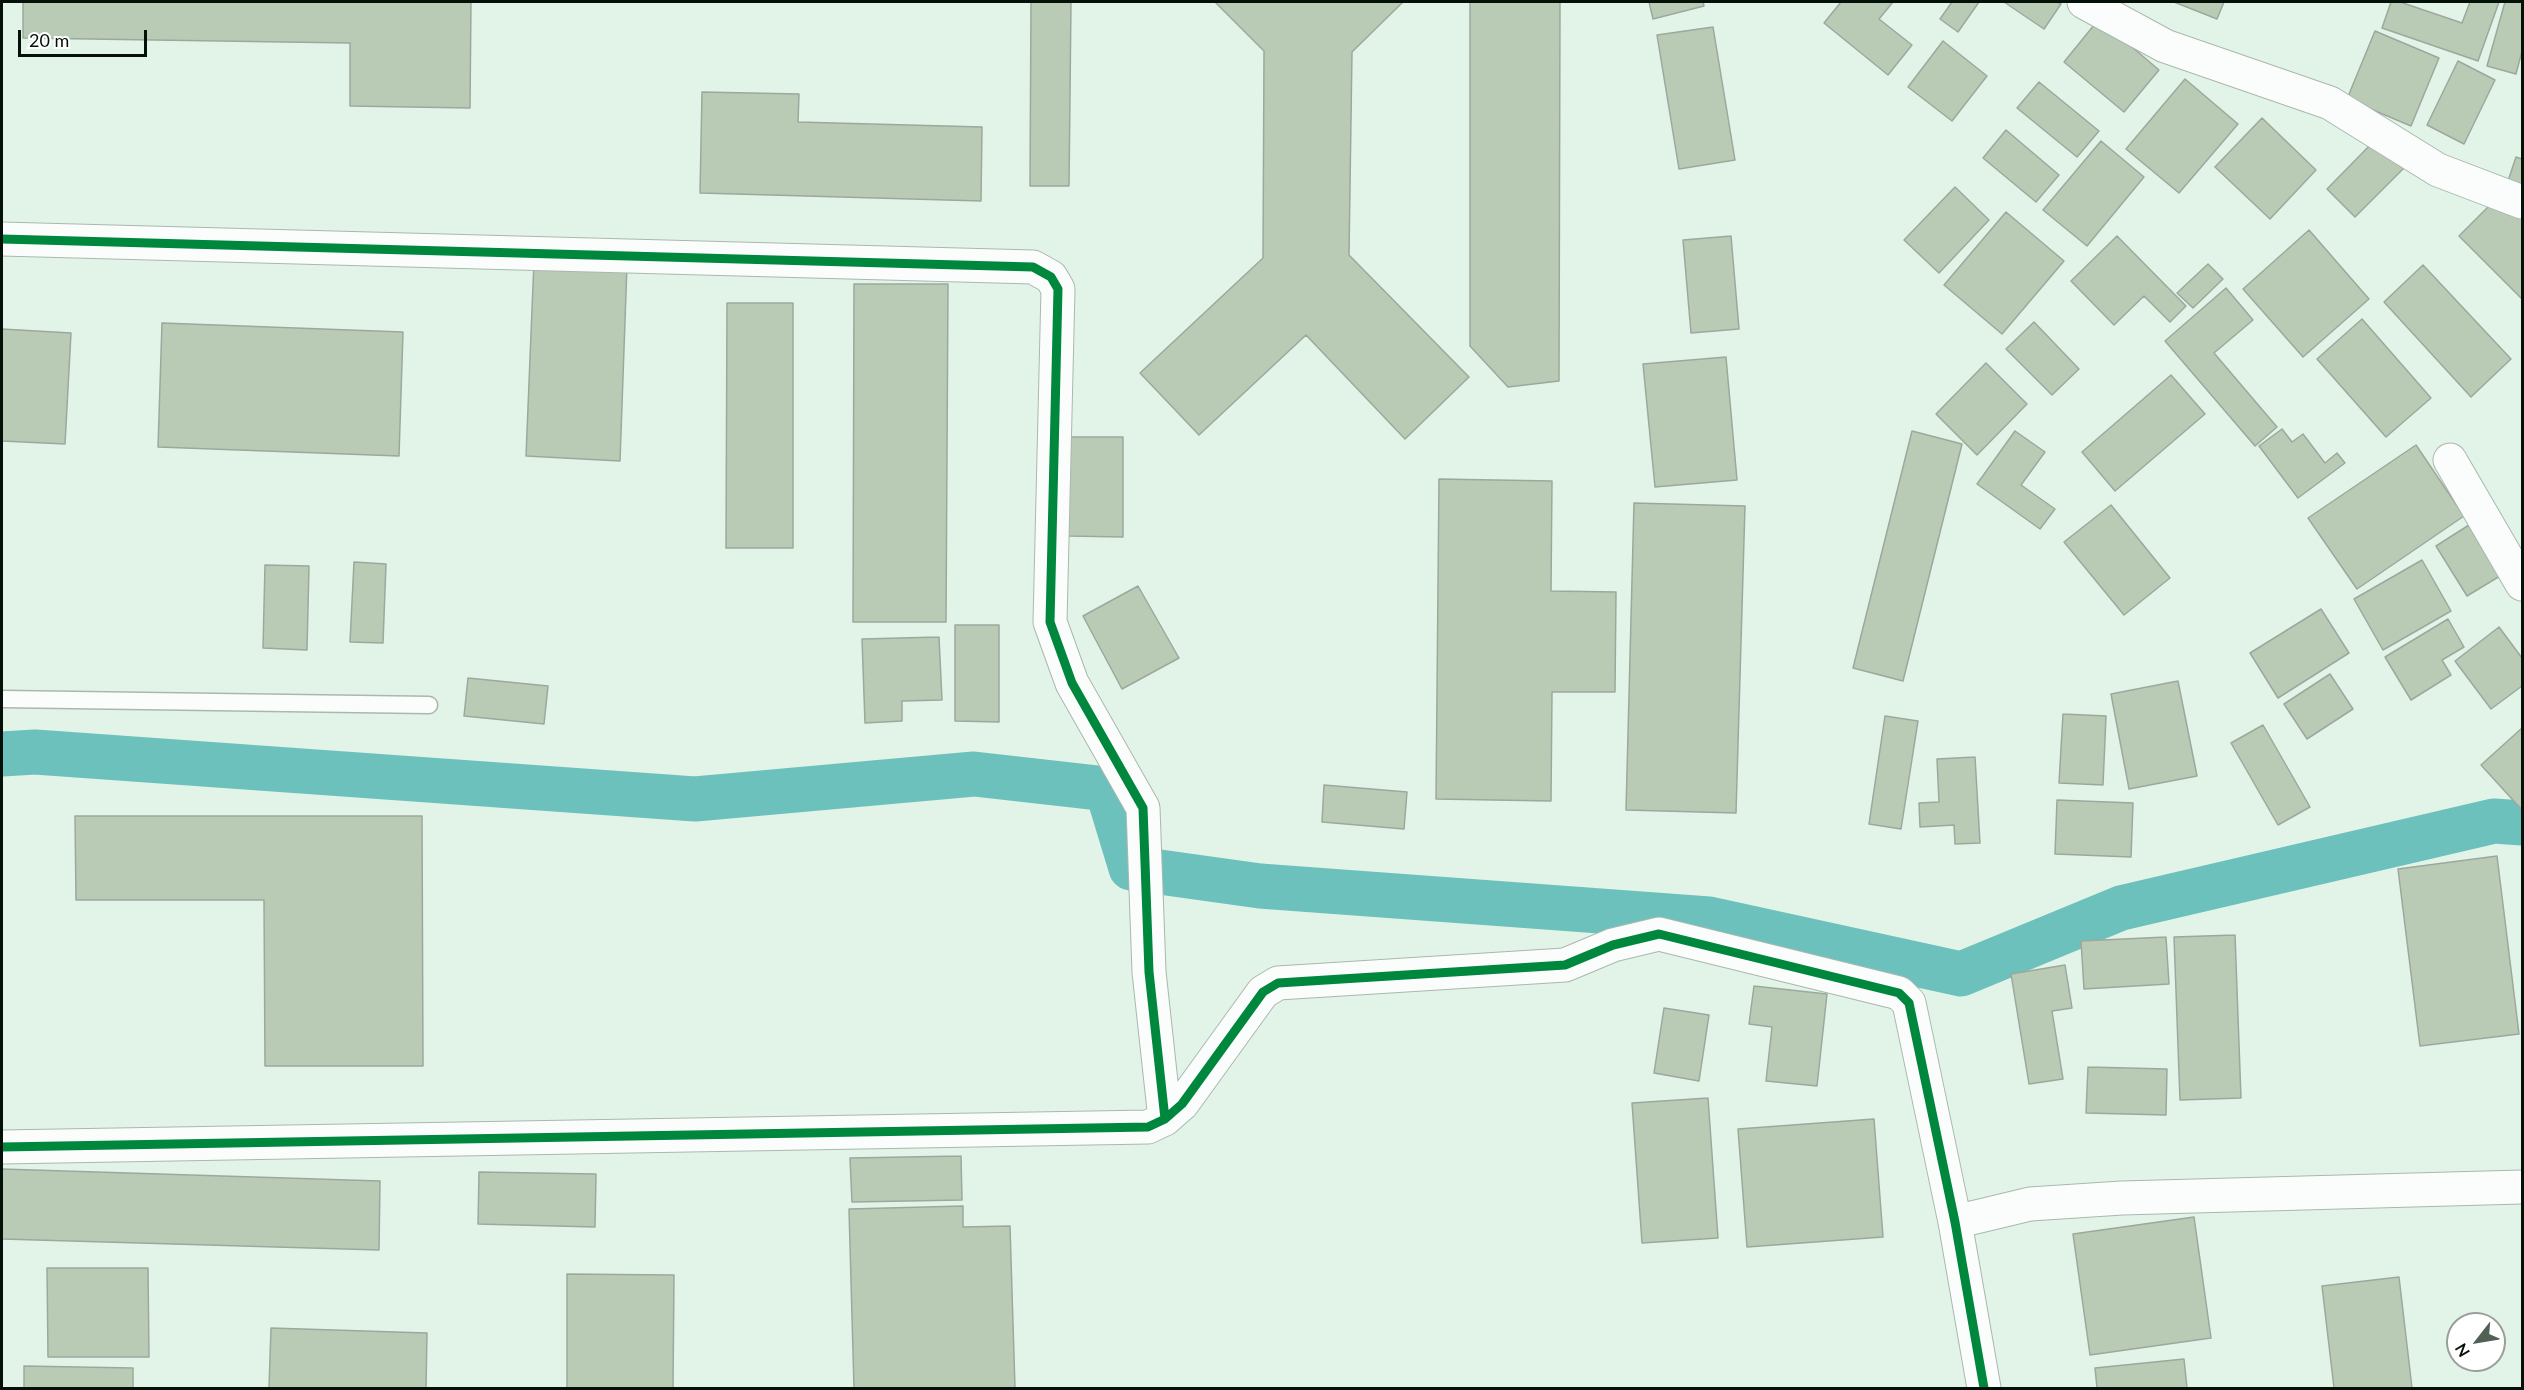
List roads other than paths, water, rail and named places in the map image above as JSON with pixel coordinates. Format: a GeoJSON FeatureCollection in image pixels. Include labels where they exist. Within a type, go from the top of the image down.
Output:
{"type":"FeatureCollection","features":[{"type":"Feature","properties":{"kind":"street"},"geometry":{"type":"LineString","coordinates":[[2084,2],[2165,46],[2330,104],[2438,170],[2523,202]]}},
{"type":"Feature","properties":{"kind":"street"},"geometry":{"type":"LineString","coordinates":[[2,239],[1033,267],[1051,276],[1058,289],[1050,622],[1072,683],[1143,808],[1149,972],[1165,1119]]}},
{"type":"Feature","properties":{"kind":"street"},"geometry":{"type":"LineString","coordinates":[[2450,460],[2523,584]]}},
{"type":"Feature","properties":{"kind":"street"},"geometry":{"type":"LineString","coordinates":[[2,1147],[1148,1127],[1165,1119],[1182,1104],[1263,992],[1278,983],[1565,965],[1613,945],[1659,934],[1899,993],[1904,998],[1912,1011],[1955,1222],[1984,1389]]}},
{"type":"Feature","properties":{"kind":"street"},"geometry":{"type":"LineString","coordinates":[[1955,1222],[2030,1204],[2122,1198],[2523,1187]]}},
{"type":"Feature","properties":{"kind":"lane"},"geometry":{"type":"LineString","coordinates":[[2,699],[429,705]]}},
{"type":"Feature","properties":{"kind":"waterway"},"geometry":{"type":"LineString","coordinates":[[2,754],[35,752],[695,799],[974,774],[1107,789],[1131,868],[1260,886],[1709,919],[1961,974],[2121,908],[2494,821],[2522,823]]}}]}
